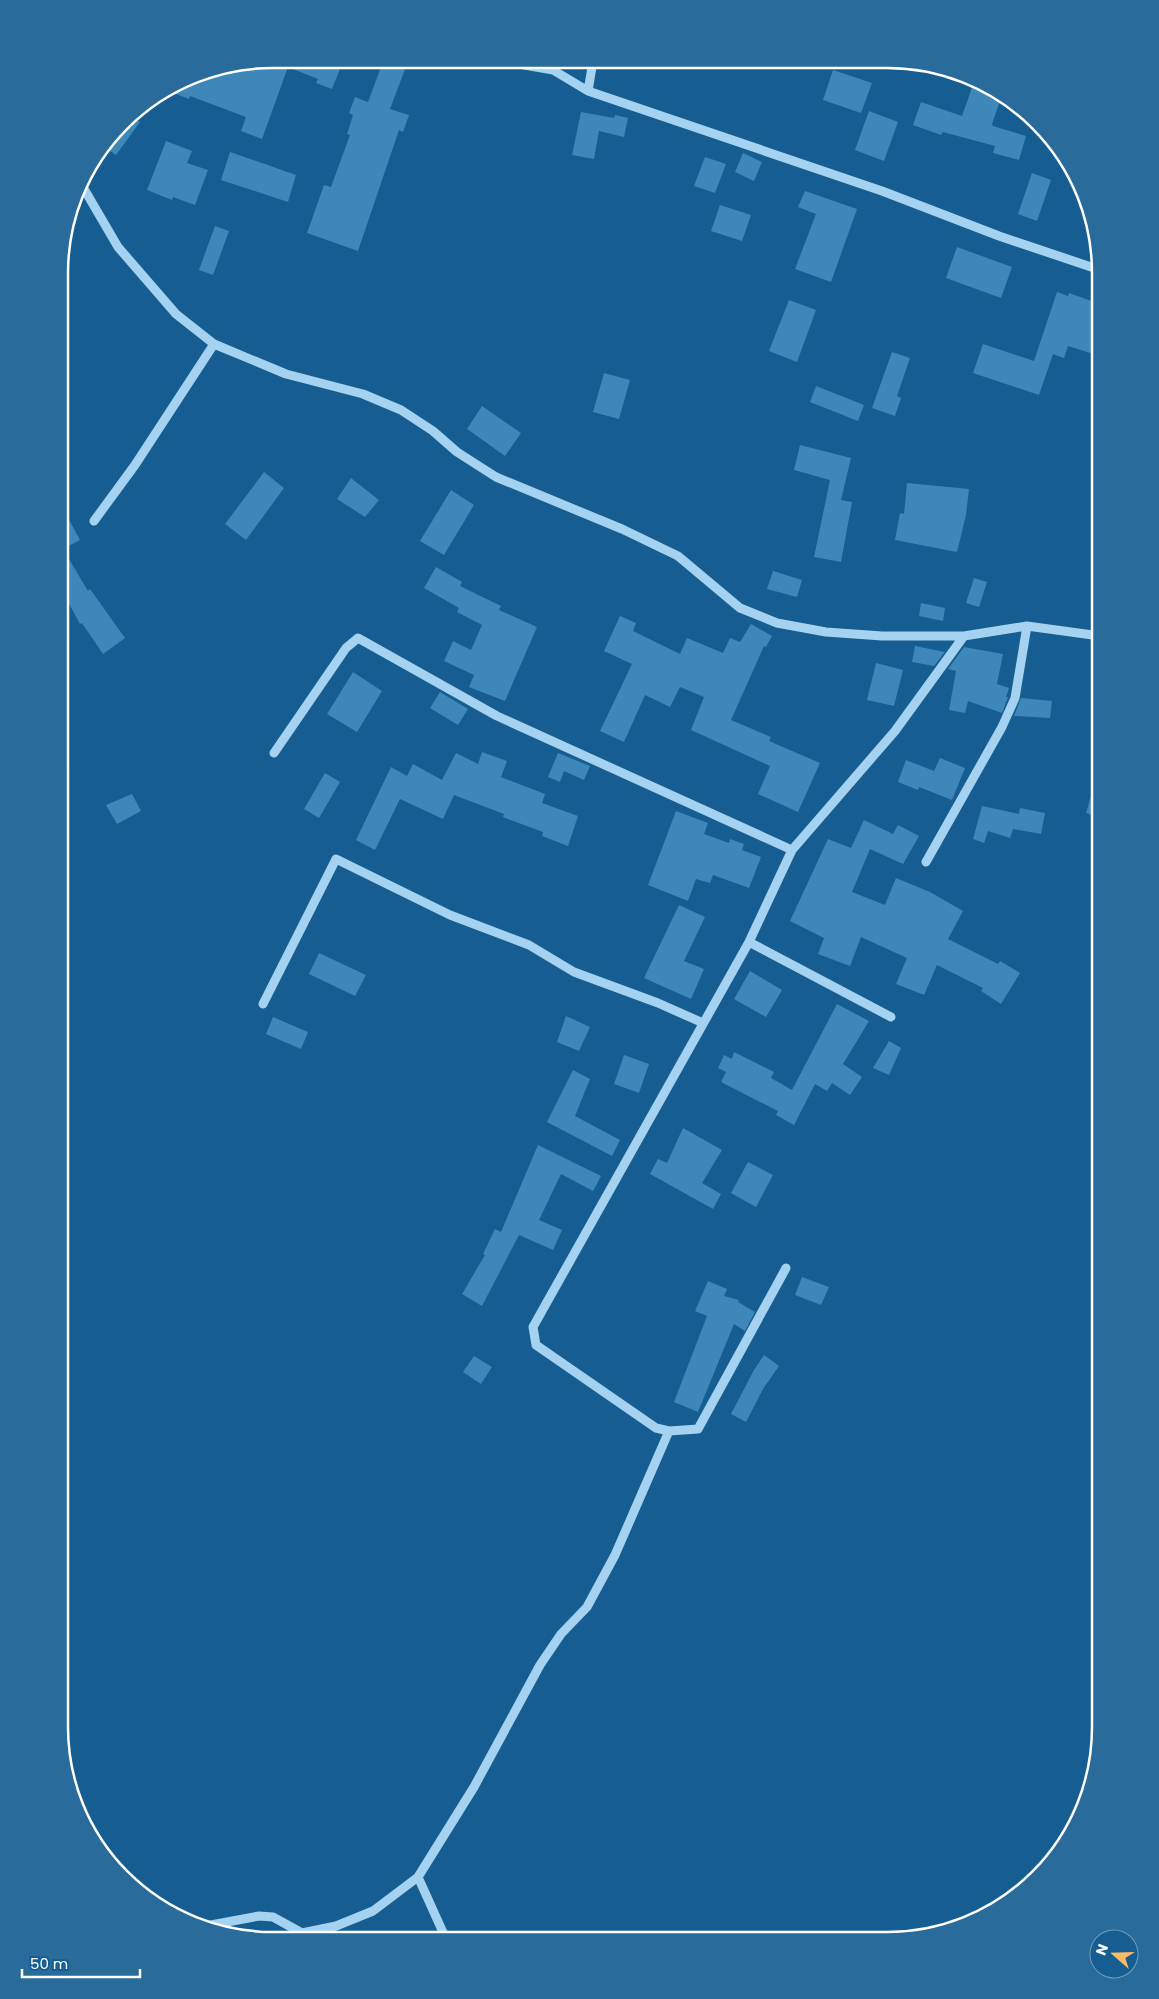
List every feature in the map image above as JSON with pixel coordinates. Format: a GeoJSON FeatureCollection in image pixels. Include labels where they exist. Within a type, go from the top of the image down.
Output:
{"type":"FeatureCollection","features":[{"type":"Feature","properties":{"kind":"street"},"geometry":{"type":"LineString","coordinates":[[541,68],[553,70],[588,91],[662,118],[827,171],[999,236],[1092,267]]}},
{"type":"Feature","properties":{"kind":"street"},"geometry":{"type":"LineString","coordinates":[[588,91],[592,68]]}},
{"type":"Feature","properties":{"kind":"street"},"geometry":{"type":"LineString","coordinates":[[85,190],[118,247],[176,314],[214,344],[286,374],[363,394],[402,410],[434,431],[479,467],[520,488],[622,529],[678,556],[740,608],[777,623],[826,632],[882,636],[964,636],[1027,626],[1092,635]]}},
{"type":"Feature","properties":{"kind":"street"},"geometry":{"type":"LineString","coordinates":[[94,521],[135,465],[214,344]]}},
{"type":"Feature","properties":{"kind":"street"},"geometry":{"type":"LineString","coordinates":[[926,862],[1002,727],[1012,705],[1027,626]]}},
{"type":"Feature","properties":{"kind":"street"},"geometry":{"type":"LineString","coordinates":[[786,1268],[706,1419],[698,1429],[669,1431],[656,1428],[553,1359],[536,1345],[534,1327],[749,942],[792,850],[895,731],[964,636]]}},
{"type":"Feature","properties":{"kind":"street"},"geometry":{"type":"LineString","coordinates":[[274,753],[346,648],[358,638],[497,716],[792,850]]}},
{"type":"Feature","properties":{"kind":"street"},"geometry":{"type":"LineString","coordinates":[[263,1004],[336,859],[450,915],[528,945],[574,972],[658,1002],[703,1023]]}},
{"type":"Feature","properties":{"kind":"street"},"geometry":{"type":"LineString","coordinates":[[749,942],[891,1017]]}},
{"type":"Feature","properties":{"kind":"street"},"geometry":{"type":"LineString","coordinates":[[307,1932],[336,1926],[374,1911],[418,1877],[474,1787],[540,1665],[562,1634],[587,1607],[615,1555],[669,1431]]}},
{"type":"Feature","properties":{"kind":"street"},"geometry":{"type":"LineString","coordinates":[[418,1877],[443,1932]]}},
{"type":"Feature","properties":{"kind":"street"},"geometry":{"type":"LineString","coordinates":[[214,1924],[259,1916],[273,1917],[300,1932]]}},
{"type":"Feature","properties":{"kind":"building"},"geometry":{"type":"Polygon","coordinates":[[[259,68],[288,68],[262,139],[241,131],[246,117],[190,96],[189,99],[174,93],[206,78],[232,71],[259,68]]]}},
{"type":"Feature","properties":{"kind":"building"},"geometry":{"type":"Polygon","coordinates":[[[290,68],[340,68],[332,89],[316,83],[318,79],[290,68]]]}},
{"type":"Feature","properties":{"kind":"building"},"geometry":{"type":"Polygon","coordinates":[[[381,68],[405,68],[390,109],[409,115],[403,132],[399,130],[358,251],[307,233],[324,185],[331,187],[350,135],[347,134],[353,115],[349,113],[355,97],[368,102],[381,68]]]}},
{"type":"Feature","properties":{"kind":"building"},"geometry":{"type":"Polygon","coordinates":[[[833,70],[872,83],[861,113],[823,100],[833,70]]]}},
{"type":"Feature","properties":{"kind":"building"},"geometry":{"type":"Polygon","coordinates":[[[972,87],[1000,102],[992,124],[993,126],[1026,136],[1019,160],[993,153],[995,146],[943,132],[941,135],[913,125],[921,102],[962,116],[972,87]]]}},
{"type":"Feature","properties":{"kind":"building"},"geometry":{"type":"Polygon","coordinates":[[[869,111],[898,122],[884,161],[855,150],[869,111]]]}},
{"type":"Feature","properties":{"kind":"building"},"geometry":{"type":"Polygon","coordinates":[[[581,112],[614,118],[615,115],[628,118],[624,137],[599,131],[594,159],[572,155],[581,112]]]}},
{"type":"Feature","properties":{"kind":"building"},"geometry":{"type":"Polygon","coordinates":[[[136,119],[140,122],[116,155],[109,150],[136,119]]]}},
{"type":"Feature","properties":{"kind":"building"},"geometry":{"type":"Polygon","coordinates":[[[166,141],[192,151],[187,163],[208,170],[195,205],[173,197],[172,200],[147,190],[166,141]]]}},
{"type":"Feature","properties":{"kind":"building"},"geometry":{"type":"Polygon","coordinates":[[[230,152],[296,175],[288,202],[221,180],[230,152]]]}},
{"type":"Feature","properties":{"kind":"building"},"geometry":{"type":"Polygon","coordinates":[[[743,153],[762,162],[754,181],[735,172],[743,153]]]}},
{"type":"Feature","properties":{"kind":"building"},"geometry":{"type":"Polygon","coordinates":[[[705,157],[726,164],[715,193],[694,186],[705,157]]]}},
{"type":"Feature","properties":{"kind":"building"},"geometry":{"type":"Polygon","coordinates":[[[1032,173],[1051,180],[1037,221],[1018,214],[1032,173]]]}},
{"type":"Feature","properties":{"kind":"building"},"geometry":{"type":"Polygon","coordinates":[[[805,191],[857,209],[831,282],[795,269],[816,214],[798,207],[805,191]]]}},
{"type":"Feature","properties":{"kind":"building"},"geometry":{"type":"Polygon","coordinates":[[[720,205],[751,215],[742,241],[711,231],[720,205]]]}},
{"type":"Feature","properties":{"kind":"building"},"geometry":{"type":"Polygon","coordinates":[[[215,226],[229,231],[213,275],[199,270],[215,226]]]}},
{"type":"Feature","properties":{"kind":"building"},"geometry":{"type":"Polygon","coordinates":[[[957,247],[1012,267],[1001,298],[946,278],[957,247]]]}},
{"type":"Feature","properties":{"kind":"building"},"geometry":{"type":"Polygon","coordinates":[[[1057,292],[1068,296],[1069,293],[1092,301],[1092,354],[1068,346],[1064,358],[1053,354],[1039,395],[973,373],[983,344],[1034,361],[1057,292]]]}},
{"type":"Feature","properties":{"kind":"building"},"geometry":{"type":"Polygon","coordinates":[[[789,300],[816,310],[797,362],[769,351],[789,300]]]}},
{"type":"Feature","properties":{"kind":"building"},"geometry":{"type":"Polygon","coordinates":[[[892,352],[910,358],[897,396],[901,398],[895,416],[872,408],[892,352]]]}},
{"type":"Feature","properties":{"kind":"building"},"geometry":{"type":"Polygon","coordinates":[[[604,373],[630,380],[619,419],[593,412],[604,373]]]}},
{"type":"Feature","properties":{"kind":"building"},"geometry":{"type":"Polygon","coordinates":[[[816,386],[864,405],[858,421],[810,402],[816,386]]]}},
{"type":"Feature","properties":{"kind":"building"},"geometry":{"type":"Polygon","coordinates":[[[482,406],[521,433],[505,456],[467,429],[482,406]]]}},
{"type":"Feature","properties":{"kind":"building"},"geometry":{"type":"Polygon","coordinates":[[[800,445],[851,458],[841,500],[852,502],[841,562],[814,557],[830,480],[794,470],[800,445]]]}},
{"type":"Feature","properties":{"kind":"building"},"geometry":{"type":"Polygon","coordinates":[[[264,472],[284,488],[246,540],[225,524],[264,472]]]}},
{"type":"Feature","properties":{"kind":"building"},"geometry":{"type":"Polygon","coordinates":[[[351,478],[379,500],[365,517],[337,499],[351,478]]]}},
{"type":"Feature","properties":{"kind":"building"},"geometry":{"type":"Polygon","coordinates":[[[907,483],[969,489],[966,515],[957,552],[895,540],[900,513],[904,514],[907,483]]]}},
{"type":"Feature","properties":{"kind":"building"},"geometry":{"type":"Polygon","coordinates":[[[451,490],[474,505],[444,555],[420,541],[451,490]]]}},
{"type":"Feature","properties":{"kind":"building"},"geometry":{"type":"Polygon","coordinates":[[[68,518],[80,540],[68,546],[68,518]]]}},
{"type":"Feature","properties":{"kind":"building"},"geometry":{"type":"Polygon","coordinates":[[[68,557],[88,591],[90,589],[125,638],[103,654],[82,623],[80,624],[68,602],[68,557]]]}},
{"type":"Feature","properties":{"kind":"building"},"geometry":{"type":"Polygon","coordinates":[[[436,567],[462,582],[460,586],[501,606],[499,610],[537,627],[505,701],[469,687],[474,675],[444,661],[453,641],[471,650],[482,625],[457,612],[459,608],[424,588],[436,567]]]}},
{"type":"Feature","properties":{"kind":"building"},"geometry":{"type":"Polygon","coordinates":[[[773,571],[802,580],[797,597],[767,589],[773,571]]]}},
{"type":"Feature","properties":{"kind":"building"},"geometry":{"type":"Polygon","coordinates":[[[974,578],[987,582],[979,607],[966,603],[974,578]]]}},
{"type":"Feature","properties":{"kind":"building"},"geometry":{"type":"Polygon","coordinates":[[[921,603],[945,608],[943,621],[919,616],[921,603]]]}},
{"type":"Feature","properties":{"kind":"building"},"geometry":{"type":"Polygon","coordinates":[[[620,616],[636,623],[633,631],[680,654],[687,638],[723,653],[730,638],[740,642],[751,624],[772,636],[766,647],[764,646],[731,720],[771,737],[769,741],[820,763],[798,812],[758,794],[770,766],[691,730],[704,697],[680,687],[670,707],[645,695],[624,742],[600,731],[632,664],[604,651],[620,616]]]}},
{"type":"Feature","properties":{"kind":"building"},"geometry":{"type":"Polygon","coordinates":[[[915,646],[945,652],[934,666],[912,662],[915,646]]]}},
{"type":"Feature","properties":{"kind":"building"},"geometry":{"type":"Polygon","coordinates":[[[964,647],[1003,654],[997,684],[1009,688],[1002,713],[968,701],[965,713],[949,710],[956,671],[948,669],[964,647]]]}},
{"type":"Feature","properties":{"kind":"building"},"geometry":{"type":"Polygon","coordinates":[[[876,663],[903,670],[894,706],[867,700],[876,663]]]}},
{"type":"Feature","properties":{"kind":"building"},"geometry":{"type":"Polygon","coordinates":[[[353,672],[382,691],[357,732],[327,714],[353,672]]]}},
{"type":"Feature","properties":{"kind":"building"},"geometry":{"type":"Polygon","coordinates":[[[440,692],[468,709],[458,725],[430,708],[440,692]]]}},
{"type":"Feature","properties":{"kind":"building"},"geometry":{"type":"Polygon","coordinates":[[[1021,698],[1052,701],[1050,718],[1014,716],[1021,698]]]}},
{"type":"Feature","properties":{"kind":"building"},"geometry":{"type":"Polygon","coordinates":[[[482,752],[507,761],[501,777],[545,794],[542,803],[578,816],[568,846],[542,836],[543,832],[503,817],[504,814],[454,795],[443,819],[400,799],[375,850],[356,840],[391,767],[407,776],[413,764],[442,780],[456,753],[478,764],[482,752]]]}},
{"type":"Feature","properties":{"kind":"building"},"geometry":{"type":"Polygon","coordinates":[[[558,753],[590,766],[584,780],[564,771],[560,782],[548,777],[558,753]]]}},
{"type":"Feature","properties":{"kind":"building"},"geometry":{"type":"Polygon","coordinates":[[[940,758],[965,768],[952,800],[919,787],[918,790],[898,782],[906,760],[934,771],[940,758]]]}},
{"type":"Feature","properties":{"kind":"building"},"geometry":{"type":"Polygon","coordinates":[[[325,773],[340,782],[319,818],[304,809],[325,773]]]}},
{"type":"Feature","properties":{"kind":"building"},"geometry":{"type":"Polygon","coordinates":[[[1092,793],[1092,815],[1086,813],[1092,793]]]}},
{"type":"Feature","properties":{"kind":"building"},"geometry":{"type":"Polygon","coordinates":[[[132,794],[141,811],[117,824],[106,805],[132,794]]]}},
{"type":"Feature","properties":{"kind":"building"},"geometry":{"type":"Polygon","coordinates":[[[982,806],[1019,814],[1020,808],[1045,813],[1041,834],[1013,829],[1010,838],[988,831],[984,843],[973,839],[982,806]]]}},
{"type":"Feature","properties":{"kind":"building"},"geometry":{"type":"Polygon","coordinates":[[[676,811],[708,823],[704,834],[729,843],[730,839],[744,844],[742,850],[761,857],[749,888],[713,875],[710,883],[696,879],[688,901],[648,885],[676,811]]]}},
{"type":"Feature","properties":{"kind":"building"},"geometry":{"type":"Polygon","coordinates":[[[864,820],[893,834],[898,825],[919,836],[903,864],[870,849],[852,892],[885,905],[896,878],[930,892],[963,911],[948,939],[998,964],[1000,961],[1020,973],[1001,1004],[981,991],[983,988],[937,965],[924,995],[896,984],[907,958],[861,937],[850,966],[818,954],[824,938],[790,921],[828,839],[851,848],[864,820]]]}},
{"type":"Feature","properties":{"kind":"building"},"geometry":{"type":"Polygon","coordinates":[[[679,905],[705,917],[684,961],[704,969],[691,999],[644,978],[679,905]]]}},
{"type":"Feature","properties":{"kind":"building"},"geometry":{"type":"Polygon","coordinates":[[[319,953],[366,975],[355,996],[309,974],[319,953]]]}},
{"type":"Feature","properties":{"kind":"building"},"geometry":{"type":"Polygon","coordinates":[[[750,971],[782,990],[766,1017],[734,999],[750,971]]]}},
{"type":"Feature","properties":{"kind":"building"},"geometry":{"type":"Polygon","coordinates":[[[837,1004],[869,1021],[843,1064],[862,1077],[850,1095],[832,1083],[827,1091],[815,1084],[794,1125],[776,1115],[778,1111],[721,1082],[726,1072],[718,1068],[724,1055],[732,1059],[734,1052],[774,1072],[771,1078],[792,1090],[837,1004]]]}},
{"type":"Feature","properties":{"kind":"building"},"geometry":{"type":"Polygon","coordinates":[[[566,1016],[590,1027],[579,1051],[557,1042],[566,1016]]]}},
{"type":"Feature","properties":{"kind":"building"},"geometry":{"type":"Polygon","coordinates":[[[273,1017],[308,1032],[301,1049],[266,1034],[273,1017]]]}},
{"type":"Feature","properties":{"kind":"building"},"geometry":{"type":"Polygon","coordinates":[[[889,1041],[901,1048],[889,1075],[873,1068],[889,1041]]]}},
{"type":"Feature","properties":{"kind":"building"},"geometry":{"type":"Polygon","coordinates":[[[624,1055],[649,1064],[639,1093],[614,1084],[624,1055]]]}},
{"type":"Feature","properties":{"kind":"building"},"geometry":{"type":"Polygon","coordinates":[[[573,1070],[590,1079],[575,1116],[620,1140],[612,1156],[547,1122],[573,1070]]]}},
{"type":"Feature","properties":{"kind":"building"},"geometry":{"type":"Polygon","coordinates":[[[683,1128],[722,1150],[702,1183],[721,1194],[713,1209],[650,1174],[658,1159],[667,1163],[683,1128]]]}},
{"type":"Feature","properties":{"kind":"building"},"geometry":{"type":"Polygon","coordinates":[[[538,1145],[601,1176],[593,1191],[561,1174],[539,1220],[562,1230],[553,1250],[519,1235],[482,1306],[462,1294],[485,1255],[483,1254],[495,1229],[501,1232],[538,1145]]]}},
{"type":"Feature","properties":{"kind":"building"},"geometry":{"type":"Polygon","coordinates":[[[748,1162],[773,1175],[756,1207],[731,1193],[748,1162]]]}},
{"type":"Feature","properties":{"kind":"building"},"geometry":{"type":"Polygon","coordinates":[[[802,1277],[829,1287],[821,1305],[795,1295],[802,1277]]]}},
{"type":"Feature","properties":{"kind":"building"},"geometry":{"type":"Polygon","coordinates":[[[708,1281],[727,1289],[724,1296],[739,1300],[738,1302],[755,1312],[745,1331],[734,1324],[698,1412],[674,1402],[707,1316],[695,1311],[708,1281]]]}},
{"type":"Feature","properties":{"kind":"building"},"geometry":{"type":"Polygon","coordinates":[[[764,1355],[779,1366],[763,1389],[746,1422],[731,1414],[764,1355]]]}},
{"type":"Feature","properties":{"kind":"building"},"geometry":{"type":"Polygon","coordinates":[[[474,1356],[492,1367],[481,1384],[463,1372],[474,1356]]]}}]}
